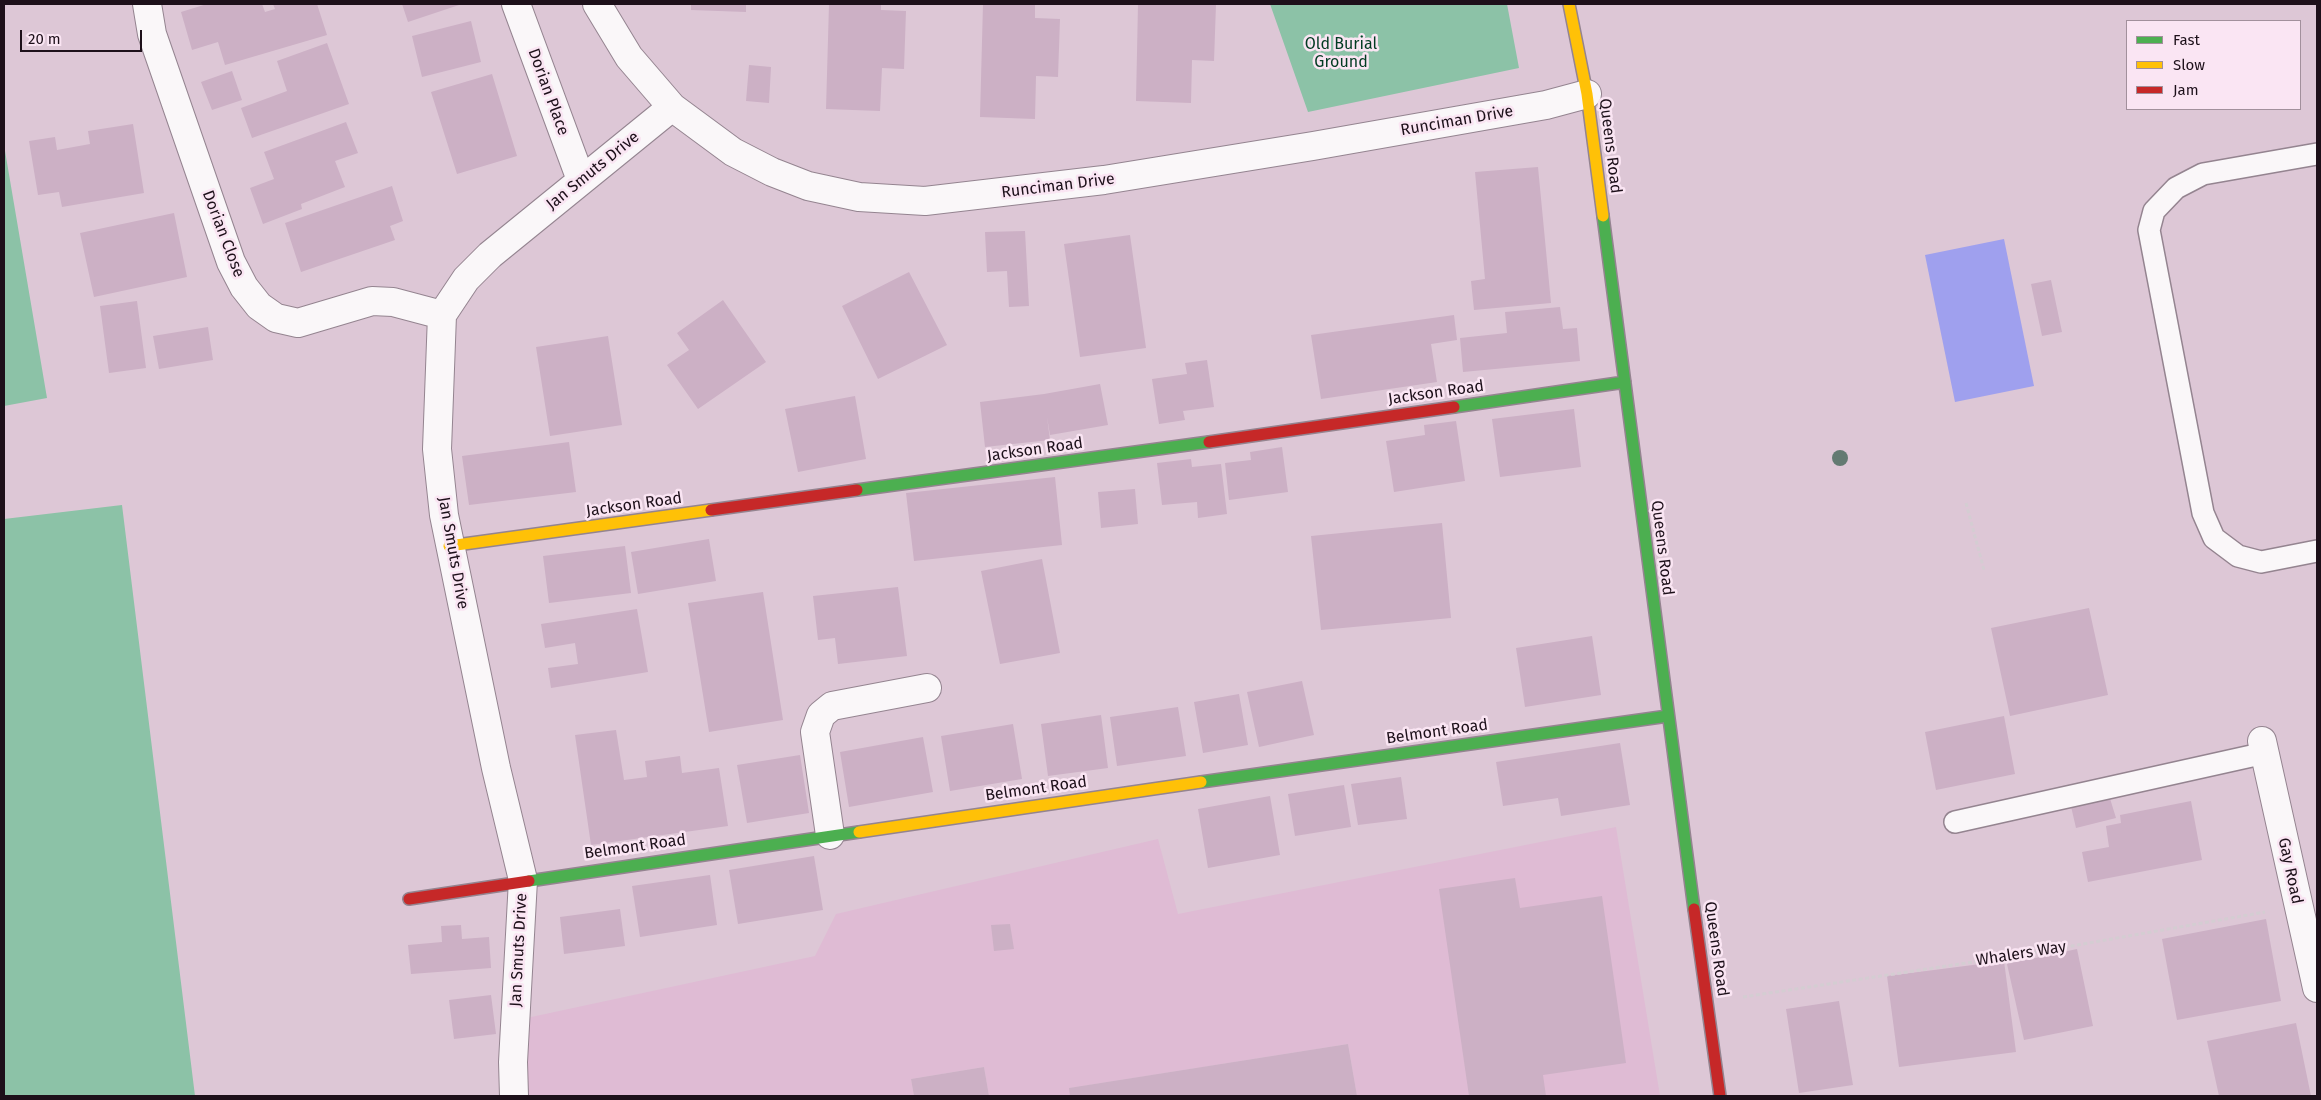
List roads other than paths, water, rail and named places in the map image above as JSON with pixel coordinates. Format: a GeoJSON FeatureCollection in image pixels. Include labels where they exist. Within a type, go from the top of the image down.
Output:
{"type":"FeatureCollection","features":[{"type":"Feature","properties":{"kind":"street","name":"Dorian Close"},"geometry":{"type":"LineString","coordinates":[[148,4],[152,34],[231,262],[244,287],[259,306],[276,318],[298,322],[372,301],[393,302],[442,315]]}},
{"type":"Feature","properties":{"kind":"street","name":"Dorian Place"},"geometry":{"type":"LineString","coordinates":[[516,4],[580,180]]}},
{"type":"Feature","properties":{"kind":"street","name":"Runciman Drive"},"geometry":{"type":"LineString","coordinates":[[597,4],[629,57],[672,108],[733,152],[772,172],[808,186],[859,197],[925,201],[1123,177],[1546,105],[1588,94]]}},
{"type":"Feature","properties":{"kind":"street","name":"Queens Road"},"geometry":{"type":"LineString","coordinates":[[1569,4],[1588,94],[1668,716],[1720,1096]]}},
{"type":"Feature","properties":{"kind":"street","name":"Jan Smuts Drive"},"geometry":{"type":"LineString","coordinates":[[514,1096],[513,1062],[523,880],[496,768],[449,546],[436,449],[442,315],[466,279],[490,255],[580,180],[672,108]]}},
{"type":"Feature","properties":{"kind":"street","name":"Jackson Road"},"geometry":{"type":"LineString","coordinates":[[449,546],[1259,436],[1625,382]]}},
{"type":"Feature","properties":{"kind":"street"},"geometry":{"type":"LineString","coordinates":[[830,835],[815,732],[821,715],[832,706],[926,688]]}},
{"type":"Feature","properties":{"kind":"street","name":"Belmont Road"},"geometry":{"type":"LineString","coordinates":[[409,899],[523,880],[830,835],[1668,716]]}},
{"type":"Feature","properties":{"kind":"street","name":"Gay Road"},"geometry":{"type":"LineString","coordinates":[[2263,747],[2317,988]]}},
{"type":"Feature","properties":{"kind":"lane"},"geometry":{"type":"LineString","coordinates":[[2317,154],[2203,174],[2176,188],[2154,211],[2149,230],[2203,512],[2214,538],[2238,556],[2261,562],[2317,551]]}},
{"type":"Feature","properties":{"kind":"lane"},"geometry":{"type":"LineString","coordinates":[[1955,822],[2263,747]]}},
{"type":"Feature","properties":{"kind":"water"},"geometry":{"type":"Polygon","coordinates":[[[2004,239],[2034,386],[1955,402],[1925,255],[2004,239]]]}},
{"type":"Feature","properties":{"kind":"park label","name":"Old Burial Ground"},"geometry":{"type":"Point","coordinates":[1341,54]}}]}
